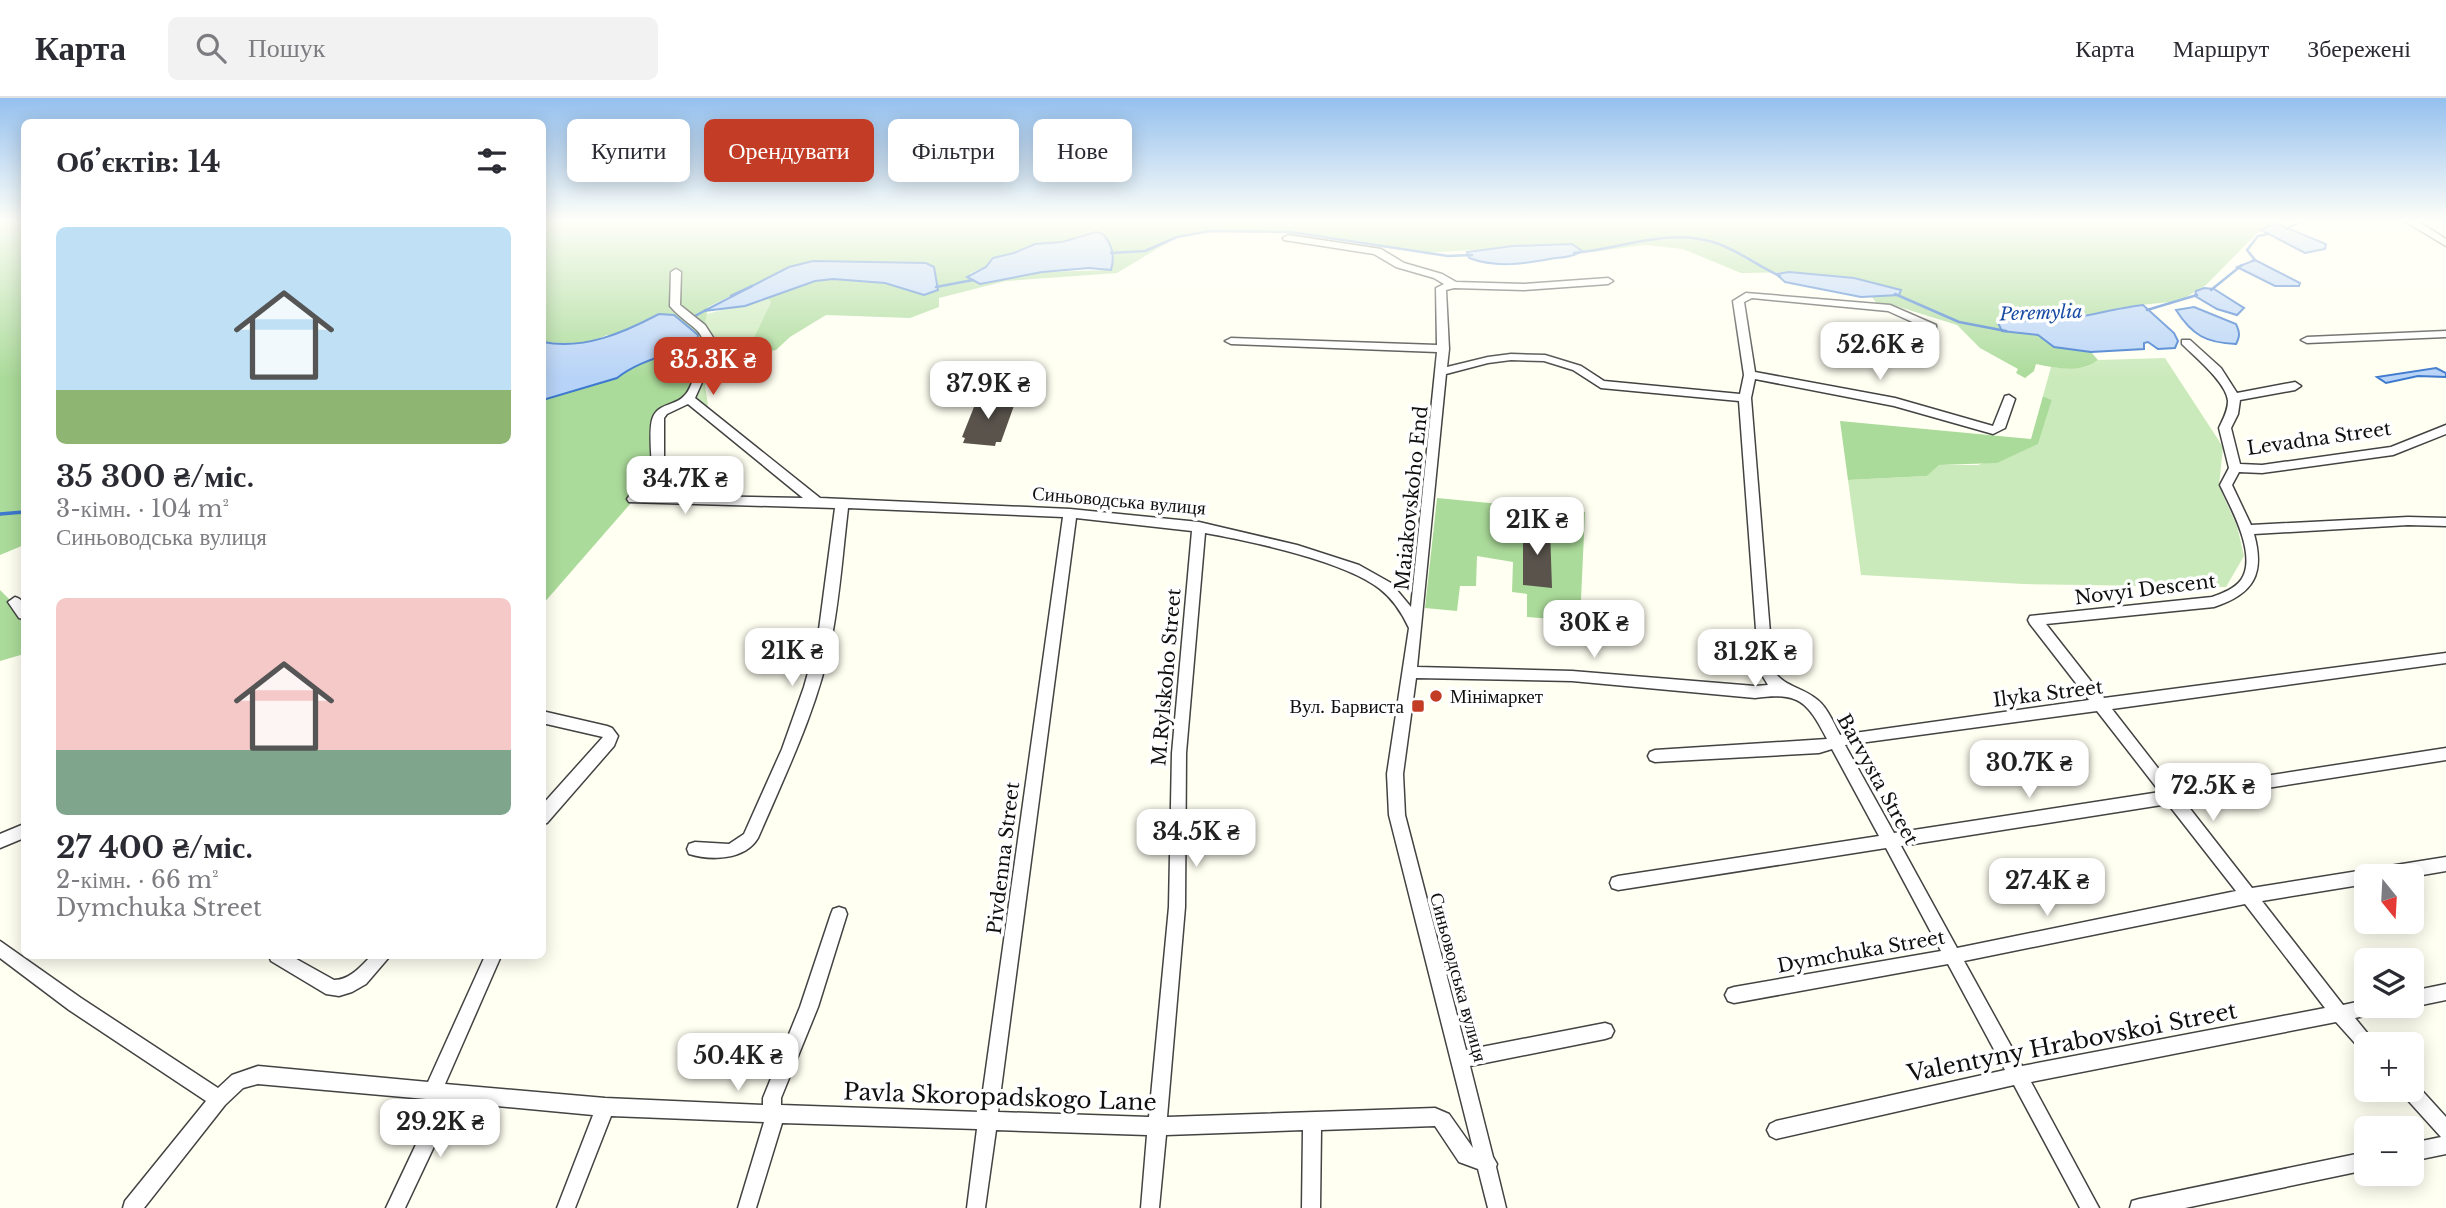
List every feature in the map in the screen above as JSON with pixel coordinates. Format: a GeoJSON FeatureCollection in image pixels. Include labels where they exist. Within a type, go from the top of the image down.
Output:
{"type":"FeatureCollection","features":[{"type":"Feature","properties":{"kind":"street"},"geometry":{"type":"LineString","coordinates":[[658,472],[658,418],[663,411],[689,399],[710,344],[707,336],[675,306],[676,274]]}},
{"type":"Feature","properties":{"kind":"street"},"geometry":{"type":"LineString","coordinates":[[1430,274],[1454,285],[1524,286],[1608,281]]}},
{"type":"Feature","properties":{"kind":"street","name":"Maiakovskoho End"},"geometry":{"type":"LineString","coordinates":[[1416,628],[1444,349],[1441,288],[1454,285]]}},
{"type":"Feature","properties":{"kind":"street"},"geometry":{"type":"LineString","coordinates":[[1410,671],[1572,676],[1755,692],[1780,689],[1766,670],[1745,398],[1750,375],[1738,301],[1751,295],[1889,308],[1932,327]]}},
{"type":"Feature","properties":{"kind":"street"},"geometry":{"type":"LineString","coordinates":[[2307,340],[2446,334]]}},
{"type":"Feature","properties":{"kind":"street"},"geometry":{"type":"LineString","coordinates":[[1231,341],[1444,349]]}},
{"type":"Feature","properties":{"kind":"street"},"geometry":{"type":"LineString","coordinates":[[2186,342],[2217,371],[2234,398],[2248,393],[2295,386]]}},
{"type":"Feature","properties":{"kind":"street"},"geometry":{"type":"LineString","coordinates":[[1441,372],[1488,360],[1511,357],[1545,358],[1577,368],[1601,384],[1745,398]]}},
{"type":"Feature","properties":{"kind":"street"},"geometry":{"type":"LineString","coordinates":[[1750,375],[1895,402],[1993,430],[1998,428],[2009,399]]}},
{"type":"Feature","properties":{"kind":"street","name":"Novyi Descent"},"geometry":{"type":"LineString","coordinates":[[2100,705],[2035,620],[2227,598],[2243,586],[2255,564],[2247,530],[2226,485],[2235,468],[2225,428],[2232,414],[2234,398]]}},
{"type":"Feature","properties":{"kind":"street"},"geometry":{"type":"LineString","coordinates":[[689,399],[816,502]]}},
{"type":"Feature","properties":{"kind":"street","name":"Levadna Street"},"geometry":{"type":"LineString","coordinates":[[2235,468],[2262,469],[2393,451],[2446,429]]}},
{"type":"Feature","properties":{"kind":"street","name":"Синьоводська вулиця"},"geometry":{"type":"LineString","coordinates":[[738,500],[676,489],[666,483],[658,472],[633,499],[842,503],[1163,520],[1247,536],[1356,569],[1387,586],[1409,611],[1416,628],[1395,774],[1395,803],[1497,1208]]}},
{"type":"Feature","properties":{"kind":"street"},"geometry":{"type":"LineString","coordinates":[[695,849],[731,851],[750,838],[789,748],[811,687],[825,637],[842,503]]}},
{"type":"Feature","properties":{"kind":"street","name":"Pivdenna Street"},"geometry":{"type":"LineString","coordinates":[[976,1208],[990,1122],[1070,513]]}},
{"type":"Feature","properties":{"kind":"street"},"geometry":{"type":"LineString","coordinates":[[2247,530],[2408,521],[2446,522]]}},
{"type":"Feature","properties":{"kind":"street","name":"M.Rylskoho Street"},"geometry":{"type":"LineString","coordinates":[[1150,1208],[1177,907],[1179,753],[1199,526]]}},
{"type":"Feature","properties":{"kind":"street"},"geometry":{"type":"LineString","coordinates":[[15,602],[21,610]]}},
{"type":"Feature","properties":{"kind":"street","name":"Ilyka Street"},"geometry":{"type":"LineString","coordinates":[[1655,756],[1739,754],[1819,747],[1851,738],[2446,658]]}},
{"type":"Feature","properties":{"kind":"street","name":"Barvysta Street"},"geometry":{"type":"LineString","coordinates":[[1780,689],[1796,692],[1812,702],[2090,1208]]}},
{"type":"Feature","properties":{"kind":"street"},"geometry":{"type":"LineString","coordinates":[[2100,705],[2356,1032]]}},
{"type":"Feature","properties":{"kind":"street"},"geometry":{"type":"LineString","coordinates":[[546,718],[607,732],[611,736],[609,742],[546,813]]}},
{"type":"Feature","properties":{"kind":"street"},"geometry":{"type":"LineString","coordinates":[[1618,883],[2446,754]]}},
{"type":"Feature","properties":{"kind":"street"},"geometry":{"type":"LineString","coordinates":[[0,841],[21,832]]}},
{"type":"Feature","properties":{"kind":"street","name":"Dymchuka Street"},"geometry":{"type":"LineString","coordinates":[[2424,868],[2446,864]]}},
{"type":"Feature","properties":{"kind":"street","name":"Dymchuka Street"},"geometry":{"type":"LineString","coordinates":[[1734,995],[2354,879]]}},
{"type":"Feature","properties":{"kind":"street"},"geometry":{"type":"LineString","coordinates":[[747,1208],[773,1122],[772,1098],[808,1007],[839,915]]}},
{"type":"Feature","properties":{"kind":"street"},"geometry":{"type":"LineString","coordinates":[[0,948],[75,1004],[219,1099]]}},
{"type":"Feature","properties":{"kind":"street"},"geometry":{"type":"LineString","coordinates":[[282,959],[332,988],[341,990],[350,986],[379,959]]}},
{"type":"Feature","properties":{"kind":"street"},"geometry":{"type":"LineString","coordinates":[[396,1208],[492,959]]}},
{"type":"Feature","properties":{"kind":"street"},"geometry":{"type":"LineString","coordinates":[[2424,997],[2446,992]]}},
{"type":"Feature","properties":{"kind":"street","name":"Valentyny Hrabovskoi Street"},"geometry":{"type":"LineString","coordinates":[[1776,1130],[2018,1076],[2354,1011]]}},
{"type":"Feature","properties":{"kind":"street"},"geometry":{"type":"LineString","coordinates":[[1461,1059],[1605,1031]]}},
{"type":"Feature","properties":{"kind":"street","name":"Pavla Skoropadskogo Lane"},"geometry":{"type":"LineString","coordinates":[[132,1208],[219,1099],[238,1081],[258,1075],[605,1107],[990,1122],[1156,1126],[1435,1117],[1443,1120],[1466,1155],[1488,1164]]}},
{"type":"Feature","properties":{"kind":"street"},"geometry":{"type":"LineString","coordinates":[[2421,1102],[2446,1130]]}},
{"type":"Feature","properties":{"kind":"street"},"geometry":{"type":"LineString","coordinates":[[566,1208],[605,1107]]}},
{"type":"Feature","properties":{"kind":"street"},"geometry":{"type":"LineString","coordinates":[[1311,1208],[1312,1122]]}},
{"type":"Feature","properties":{"kind":"street"},"geometry":{"type":"LineString","coordinates":[[2424,1150],[2446,1145]]}},
{"type":"Feature","properties":{"kind":"street"},"geometry":{"type":"LineString","coordinates":[[2139,1208],[2354,1163]]}},
{"type":"Feature","properties":{"kind":"green space"},"geometry":{"type":"Polygon","coordinates":[[[0,274],[21,274],[21,546],[0,555],[0,274]]]}},
{"type":"Feature","properties":{"kind":"green space"},"geometry":{"type":"Polygon","coordinates":[[[546,274],[969,274],[980,284],[1033,274],[1106,274],[1006,281],[939,298],[939,307],[910,318],[826,315],[790,337],[776,350],[760,353],[749,374],[736,374],[771,302],[757,283],[708,307],[702,339],[697,342],[699,338],[674,315],[664,314],[623,334],[607,335],[586,344],[546,342],[546,274]]]}},
{"type":"Feature","properties":{"kind":"green space"},"geometry":{"type":"Polygon","coordinates":[[[1798,274],[2217,274],[2206,285],[2180,301],[2131,306],[2084,318],[2004,320],[2002,331],[2038,335],[2054,347],[2091,352],[2098,360],[2076,368],[2036,364],[2034,371],[2025,378],[2016,373],[2018,369],[1980,348],[1957,325],[1893,305],[1877,304],[1872,297],[1884,294],[1899,295],[1798,274]]]}},
{"type":"Feature","properties":{"kind":"green space"},"geometry":{"type":"Polygon","coordinates":[[[769,298],[771,302],[736,374],[714,379],[705,385],[708,405],[701,409],[689,399],[710,348],[690,320],[769,298]]]}},
{"type":"Feature","properties":{"kind":"green space"},"geometry":{"type":"Polygon","coordinates":[[[709,338],[689,399],[663,411],[658,472],[546,601],[546,399],[617,378],[638,365],[709,338]]]}},
{"type":"Feature","properties":{"kind":"green space"},"geometry":{"type":"Polygon","coordinates":[[[2165,358],[2223,447],[2219,486],[2237,526],[2244,556],[2226,587],[2023,584],[1861,575],[1848,480],[1927,476],[1938,465],[1978,465],[2038,443],[2052,400],[2043,396],[2051,367],[2076,368],[2098,360],[2165,358]]]}},
{"type":"Feature","properties":{"kind":"green space"},"geometry":{"type":"Polygon","coordinates":[[[2043,396],[2052,400],[2038,444],[1997,463],[1939,465],[1927,476],[1848,480],[1840,421],[2031,439],[2043,396]]]}},
{"type":"Feature","properties":{"kind":"green space"},"geometry":{"type":"Polygon","coordinates":[[[1437,498],[1585,512],[1580,621],[1527,617],[1527,594],[1512,592],[1513,562],[1477,556],[1476,586],[1460,586],[1457,611],[1425,608],[1437,498]]]}},
{"type":"Feature","properties":{"kind":"green space"},"geometry":{"type":"Polygon","coordinates":[[[0,590],[21,611],[21,655],[0,661],[0,590]]]}},
{"type":"Feature","properties":{"kind":"water"},"geometry":{"type":"Polygon","coordinates":[[[776,274],[935,274],[938,290],[924,295],[885,283],[833,279],[815,281],[745,306],[704,311],[776,274]]]}},
{"type":"Feature","properties":{"kind":"water"},"geometry":{"type":"Polygon","coordinates":[[[973,274],[1033,274],[980,284],[967,277],[973,274]]]}},
{"type":"Feature","properties":{"kind":"water"},"geometry":{"type":"Polygon","coordinates":[[[1776,274],[1854,278],[1901,290],[1899,295],[1861,297],[1785,282],[1776,274]]]}},
{"type":"Feature","properties":{"kind":"water"},"geometry":{"type":"Polygon","coordinates":[[[2251,274],[2282,274],[2300,283],[2299,286],[2275,286],[2251,274]]]}},
{"type":"Feature","properties":{"kind":"water"},"geometry":{"type":"Polygon","coordinates":[[[2214,289],[2244,308],[2237,315],[2217,309],[2195,296],[2196,291],[2214,289]]]}},
{"type":"Feature","properties":{"kind":"water"},"geometry":{"type":"Polygon","coordinates":[[[2143,305],[2174,333],[2178,341],[2175,348],[2158,349],[2148,342],[2144,343],[2144,349],[2091,352],[2054,347],[2038,335],[2002,331],[1998,323],[2011,320],[2062,319],[2143,305]]]}},
{"type":"Feature","properties":{"kind":"water"},"geometry":{"type":"Polygon","coordinates":[[[2194,307],[2236,324],[2239,334],[2236,344],[2216,342],[2201,336],[2188,326],[2176,310],[2194,307]]]}},
{"type":"Feature","properties":{"kind":"water"},"geometry":{"type":"Polygon","coordinates":[[[659,314],[674,315],[698,335],[697,342],[636,366],[617,378],[546,399],[546,342],[588,342],[631,328],[659,314]]]}},
{"type":"Feature","properties":{"kind":"water"},"geometry":{"type":"Polygon","coordinates":[[[2436,368],[2446,373],[2446,377],[2418,376],[2386,383],[2377,377],[2436,368]]]}},
{"type":"Feature","properties":{"kind":"building"},"geometry":{"type":"Polygon","coordinates":[[[978,397],[1016,400],[1001,442],[996,442],[995,446],[963,443],[965,438],[962,437],[978,397]]]}},
{"type":"Feature","properties":{"kind":"building"},"geometry":{"type":"Polygon","coordinates":[[[1523,526],[1550,529],[1552,588],[1523,585],[1523,526]]]}},
{"type":"Feature","properties":{"kind":"waterway","name":"Peremylia"},"geometry":{"type":"LineString","coordinates":[[1776,274],[1780,276]]}},
{"type":"Feature","properties":{"kind":"waterway","name":"Peremylia"},"geometry":{"type":"LineString","coordinates":[[2211,290],[2231,274]]}},
{"type":"Feature","properties":{"kind":"waterway","name":"Peremylia"},"geometry":{"type":"LineString","coordinates":[[936,287],[973,280]]}},
{"type":"Feature","properties":{"kind":"waterway","name":"Peremylia"},"geometry":{"type":"LineString","coordinates":[[731,296],[752,286]]}},
{"type":"Feature","properties":{"kind":"waterway","name":"Peremylia"},"geometry":{"type":"LineString","coordinates":[[1895,294],[1959,322],[2006,331]]}},
{"type":"Feature","properties":{"kind":"waterway","name":"Peremylia"},"geometry":{"type":"LineString","coordinates":[[2147,310],[2197,295]]}},
{"type":"Feature","properties":{"kind":"waterway","name":"Peremylia"},"geometry":{"type":"LineString","coordinates":[[695,316],[706,310]]}},
{"type":"Feature","properties":{"kind":"waterway","name":"Peremylia"},"geometry":{"type":"LineString","coordinates":[[0,514],[21,512]]}},
{"type":"Feature","properties":{"kind":"place","name":"Мінімаркет"},"geometry":{"type":"Point","coordinates":[1436,696]}},
{"type":"Feature","properties":{"kind":"place","name":"Вул. Барвиста"},"geometry":{"type":"Point","coordinates":[1418,706]}}]}
